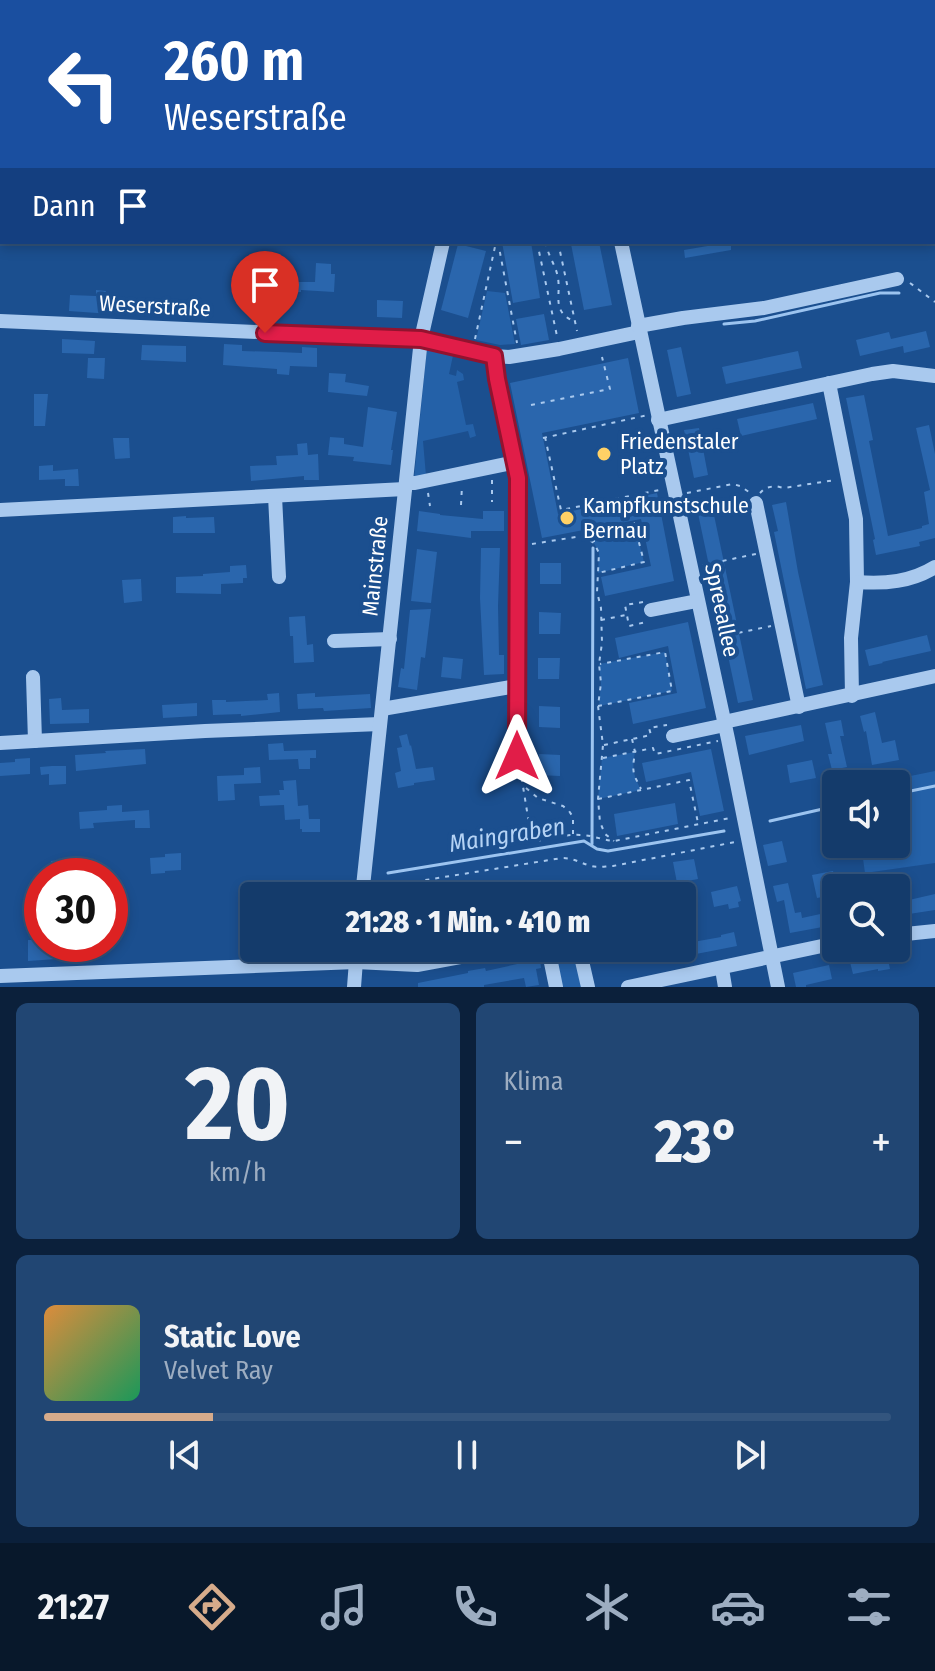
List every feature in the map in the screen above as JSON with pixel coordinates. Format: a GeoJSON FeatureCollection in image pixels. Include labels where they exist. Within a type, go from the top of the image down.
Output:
{"type":"FeatureCollection","features":[{"type":"Feature","properties":{"kind":"street","name":"Mainstraße"},"geometry":{"type":"LineString","coordinates":[[364,882],[421,339],[443,244]]}},
{"type":"Feature","properties":{"kind":"street","name":"Spreeallee"},"geometry":{"type":"LineString","coordinates":[[621,244],[778,987]]}},
{"type":"Feature","properties":{"kind":"street","name":"Weserstraße"},"geometry":{"type":"LineString","coordinates":[[0,321],[421,339],[509,357],[580,345],[674,319],[764,308],[897,279]]}},
{"type":"Feature","properties":{"kind":"street"},"geometry":{"type":"LineString","coordinates":[[494,356],[518,478],[517,756]]}},
{"type":"Feature","properties":{"kind":"street"},"geometry":{"type":"LineString","coordinates":[[657,417],[872,374],[893,371],[935,376]]}},
{"type":"Feature","properties":{"kind":"street"},"geometry":{"type":"LineString","coordinates":[[829,383],[856,519],[857,582],[851,638],[852,696]]}},
{"type":"Feature","properties":{"kind":"street"},"geometry":{"type":"LineString","coordinates":[[0,510],[405,486],[516,462]]}},
{"type":"Feature","properties":{"kind":"street"},"geometry":{"type":"LineString","coordinates":[[275,496],[279,577]]}},
{"type":"Feature","properties":{"kind":"street"},"geometry":{"type":"LineString","coordinates":[[756,503],[799,707]]}},
{"type":"Feature","properties":{"kind":"street"},"geometry":{"type":"LineString","coordinates":[[857,582],[896,582],[916,577],[935,567]]}},
{"type":"Feature","properties":{"kind":"street"},"geometry":{"type":"LineString","coordinates":[[651,610],[697,601]]}},
{"type":"Feature","properties":{"kind":"street"},"geometry":{"type":"LineString","coordinates":[[334,641],[390,639]]}},
{"type":"Feature","properties":{"kind":"street"},"geometry":{"type":"LineString","coordinates":[[676,729],[725,729],[799,707],[935,676]]}},
{"type":"Feature","properties":{"kind":"street"},"geometry":{"type":"LineString","coordinates":[[33,677],[35,741]]}},
{"type":"Feature","properties":{"kind":"street"},"geometry":{"type":"LineString","coordinates":[[0,743],[381,717],[517,686]]}},
{"type":"Feature","properties":{"kind":"street"},"geometry":{"type":"LineString","coordinates":[[910,934],[935,931]]}},
{"type":"Feature","properties":{"kind":"street"},"geometry":{"type":"LineString","coordinates":[[628,987],[822,946]]}},
{"type":"Feature","properties":{"kind":"street"},"geometry":{"type":"LineString","coordinates":[[0,976],[240,962]]}},
{"type":"Feature","properties":{"kind":"street"},"geometry":{"type":"LineString","coordinates":[[354,987],[356,962]]}},
{"type":"Feature","properties":{"kind":"street"},"geometry":{"type":"LineString","coordinates":[[399,962],[417,965],[433,962]]}},
{"type":"Feature","properties":{"kind":"street"},"geometry":{"type":"LineString","coordinates":[[551,962],[556,987]]}},
{"type":"Feature","properties":{"kind":"street"},"geometry":{"type":"LineString","coordinates":[[582,962],[588,987]]}},
{"type":"Feature","properties":{"kind":"street"},"geometry":{"type":"LineString","coordinates":[[722,969],[725,987]]}},
{"type":"Feature","properties":{"kind":"path"},"geometry":{"type":"LineString","coordinates":[[472,351],[497,244]]}},
{"type":"Feature","properties":{"kind":"path"},"geometry":{"type":"LineString","coordinates":[[497,244],[519,356]]}},
{"type":"Feature","properties":{"kind":"path"},"geometry":{"type":"LineString","coordinates":[[537,244],[559,349]]}},
{"type":"Feature","properties":{"kind":"path"},"geometry":{"type":"LineString","coordinates":[[547,244],[558,278],[558,305],[575,322]]}},
{"type":"Feature","properties":{"kind":"path"},"geometry":{"type":"LineString","coordinates":[[558,244],[580,345]]}},
{"type":"Feature","properties":{"kind":"path"},"geometry":{"type":"LineString","coordinates":[[897,279],[910,284],[935,302]]}},
{"type":"Feature","properties":{"kind":"path"},"geometry":{"type":"LineString","coordinates":[[531,405],[610,389],[602,357]]}},
{"type":"Feature","properties":{"kind":"path"},"geometry":{"type":"LineString","coordinates":[[657,417],[544,437],[561,510],[725,484],[747,490],[756,503]]}},
{"type":"Feature","properties":{"kind":"path"},"geometry":{"type":"LineString","coordinates":[[492,467],[492,502]]}},
{"type":"Feature","properties":{"kind":"path"},"geometry":{"type":"LineString","coordinates":[[461,505],[463,473]]}},
{"type":"Feature","properties":{"kind":"path"},"geometry":{"type":"LineString","coordinates":[[756,503],[765,488],[848,478]]}},
{"type":"Feature","properties":{"kind":"path"},"geometry":{"type":"LineString","coordinates":[[518,546],[582,536],[634,523],[644,562],[598,573]]}},
{"type":"Feature","properties":{"kind":"path"},"geometry":{"type":"LineString","coordinates":[[594,533],[594,543],[599,553],[597,592],[601,608],[602,643],[598,706],[603,745],[598,799],[600,822],[605,834],[614,841]]}},
{"type":"Feature","properties":{"kind":"path"},"geometry":{"type":"LineString","coordinates":[[582,536],[594,543]]}},
{"type":"Feature","properties":{"kind":"path"},"geometry":{"type":"LineString","coordinates":[[690,568],[766,551]]}},
{"type":"Feature","properties":{"kind":"path"},"geometry":{"type":"LineString","coordinates":[[601,620],[627,615]]}},
{"type":"Feature","properties":{"kind":"path"},"geometry":{"type":"LineString","coordinates":[[706,640],[756,629]]}},
{"type":"Feature","properties":{"kind":"path"},"geometry":{"type":"LineString","coordinates":[[598,706],[673,693],[664,647]]}},
{"type":"Feature","properties":{"kind":"path"},"geometry":{"type":"LineString","coordinates":[[599,664],[665,652]]}},
{"type":"Feature","properties":{"kind":"path"},"geometry":{"type":"LineString","coordinates":[[603,745],[651,735],[649,728],[676,729]]}},
{"type":"Feature","properties":{"kind":"path"},"geometry":{"type":"LineString","coordinates":[[602,758],[653,748],[655,754],[725,729]]}},
{"type":"Feature","properties":{"kind":"path"},"geometry":{"type":"LineString","coordinates":[[632,739],[634,775],[641,790]]}},
{"type":"Feature","properties":{"kind":"path"},"geometry":{"type":"LineString","coordinates":[[517,756],[532,842],[573,835],[614,841],[743,815]]}},
{"type":"Feature","properties":{"kind":"path"},"geometry":{"type":"LineString","coordinates":[[598,799],[689,780],[698,824]]}},
{"type":"Feature","properties":{"kind":"path"},"geometry":{"type":"LineString","coordinates":[[524,786],[538,798],[569,811],[573,817],[573,835]]}},
{"type":"Feature","properties":{"kind":"path"},"geometry":{"type":"LineString","coordinates":[[426,882],[562,858],[573,858],[594,867],[613,866],[748,840]]}},
{"type":"Feature","properties":{"kind":"shaded area"},"geometry":{"type":"Polygon","coordinates":[[[487,291],[505,293],[515,344],[500,345],[476,340],[487,291]]]}},
{"type":"Feature","properties":{"kind":"shaded area"},"geometry":{"type":"Polygon","coordinates":[[[427,347],[454,351],[449,374],[456,376],[457,370],[463,374],[464,380],[457,382],[466,425],[473,424],[476,436],[470,438],[468,431],[423,441],[426,476],[414,479],[427,347]]]}},
{"type":"Feature","properties":{"kind":"shaded area"},"geometry":{"type":"Polygon","coordinates":[[[634,523],[644,562],[598,573],[599,553],[594,543],[594,533],[634,523]]]}},
{"type":"Feature","properties":{"kind":"shaded area"},"geometry":{"type":"Polygon","coordinates":[[[665,652],[672,691],[599,706],[599,664],[665,652]]]}},
{"type":"Feature","properties":{"kind":"shaded area"},"geometry":{"type":"Polygon","coordinates":[[[635,752],[634,771],[641,790],[598,799],[602,758],[635,752]]]}},
{"type":"Feature","properties":{"kind":"shaded area"},"geometry":{"type":"Polygon","coordinates":[[[935,771],[935,863],[865,873],[863,858],[910,858],[910,776],[935,771]]]}},
{"type":"Feature","properties":{"kind":"shaded area"},"geometry":{"type":"Polygon","coordinates":[[[556,962],[577,962],[581,987],[560,987],[556,962]]]}},
{"type":"Feature","properties":{"kind":"building"},"geometry":{"type":"Polygon","coordinates":[[[458,244],[486,251],[468,318],[441,310],[458,244]]]}},
{"type":"Feature","properties":{"kind":"building"},"geometry":{"type":"Polygon","coordinates":[[[502,244],[531,244],[540,298],[513,303],[502,244]]]}},
{"type":"Feature","properties":{"kind":"building"},"geometry":{"type":"Polygon","coordinates":[[[571,244],[599,244],[612,305],[584,310],[571,244]]]}},
{"type":"Feature","properties":{"kind":"building"},"geometry":{"type":"Polygon","coordinates":[[[731,244],[731,250],[685,258],[684,250],[731,244]]]}},
{"type":"Feature","properties":{"kind":"building"},"geometry":{"type":"Polygon","coordinates":[[[316,263],[331,264],[331,274],[335,274],[334,292],[288,292],[288,282],[315,282],[316,263]]]}},
{"type":"Feature","properties":{"kind":"building"},"geometry":{"type":"Polygon","coordinates":[[[96,290],[113,294],[111,314],[69,311],[70,295],[96,296],[96,290]]]}},
{"type":"Feature","properties":{"kind":"building"},"geometry":{"type":"Polygon","coordinates":[[[377,300],[403,301],[402,318],[377,317],[377,300]]]}},
{"type":"Feature","properties":{"kind":"building"},"geometry":{"type":"Polygon","coordinates":[[[544,314],[549,340],[521,345],[516,319],[544,314]]]}},
{"type":"Feature","properties":{"kind":"building"},"geometry":{"type":"Polygon","coordinates":[[[926,331],[930,347],[904,353],[903,346],[860,356],[856,340],[889,332],[891,339],[926,331]]]}},
{"type":"Feature","properties":{"kind":"building"},"geometry":{"type":"Polygon","coordinates":[[[62,339],[95,341],[94,354],[62,353],[62,339]]]}},
{"type":"Feature","properties":{"kind":"building"},"geometry":{"type":"Polygon","coordinates":[[[224,344],[242,345],[242,351],[302,353],[302,347],[317,348],[317,367],[290,366],[289,375],[277,374],[277,369],[223,365],[224,344]]]}},
{"type":"Feature","properties":{"kind":"building"},"geometry":{"type":"Polygon","coordinates":[[[142,345],[186,346],[186,362],[141,360],[142,345]]]}},
{"type":"Feature","properties":{"kind":"building"},"geometry":{"type":"Polygon","coordinates":[[[681,347],[691,394],[677,397],[667,350],[681,347]]]}},
{"type":"Feature","properties":{"kind":"building"},"geometry":{"type":"Polygon","coordinates":[[[798,351],[802,368],[726,384],[722,367],[798,351]]]}},
{"type":"Feature","properties":{"kind":"building"},"geometry":{"type":"Polygon","coordinates":[[[88,358],[105,358],[104,379],[87,378],[88,358]]]}},
{"type":"Feature","properties":{"kind":"building"},"geometry":{"type":"Polygon","coordinates":[[[628,358],[639,413],[542,433],[558,514],[657,493],[674,581],[605,596],[601,577],[651,566],[641,519],[542,538],[510,383],[628,358]]]}},
{"type":"Feature","properties":{"kind":"building"},"geometry":{"type":"Polygon","coordinates":[[[329,373],[346,374],[345,382],[369,386],[367,396],[328,392],[329,373]]]}},
{"type":"Feature","properties":{"kind":"building"},"geometry":{"type":"Polygon","coordinates":[[[34,394],[48,394],[45,426],[34,426],[34,394]]]}},
{"type":"Feature","properties":{"kind":"building"},"geometry":{"type":"Polygon","coordinates":[[[864,395],[873,440],[869,441],[888,536],[929,524],[924,492],[930,490],[916,428],[929,425],[935,454],[935,538],[919,542],[920,546],[876,555],[846,398],[864,395]]]}},
{"type":"Feature","properties":{"kind":"building"},"geometry":{"type":"Polygon","coordinates":[[[813,403],[817,419],[741,436],[737,419],[813,403]]]}},
{"type":"Feature","properties":{"kind":"building"},"geometry":{"type":"Polygon","coordinates":[[[368,407],[397,412],[391,465],[328,455],[330,437],[344,438],[344,444],[363,447],[368,407]]]}},
{"type":"Feature","properties":{"kind":"building"},"geometry":{"type":"Polygon","coordinates":[[[699,428],[708,475],[694,478],[684,430],[699,428]]]}},
{"type":"Feature","properties":{"kind":"building"},"geometry":{"type":"Polygon","coordinates":[[[113,438],[129,438],[130,458],[115,459],[113,438]]]}},
{"type":"Feature","properties":{"kind":"building"},"geometry":{"type":"Polygon","coordinates":[[[307,443],[308,455],[318,454],[319,480],[304,480],[304,476],[251,481],[250,466],[277,465],[276,456],[298,455],[297,444],[307,443]]]}},
{"type":"Feature","properties":{"kind":"building"},"geometry":{"type":"Polygon","coordinates":[[[53,465],[53,471],[78,469],[79,486],[65,486],[65,479],[39,480],[39,466],[53,465]]]}},
{"type":"Feature","properties":{"kind":"building"},"geometry":{"type":"Polygon","coordinates":[[[711,501],[753,700],[738,703],[696,504],[711,501]]]}},
{"type":"Feature","properties":{"kind":"building"},"geometry":{"type":"Polygon","coordinates":[[[786,502],[823,685],[806,689],[774,532],[778,531],[772,505],[786,502]]]}},
{"type":"Feature","properties":{"kind":"building"},"geometry":{"type":"Polygon","coordinates":[[[419,511],[483,519],[483,511],[504,511],[504,531],[471,531],[471,538],[417,531],[419,511]]]}},
{"type":"Feature","properties":{"kind":"building"},"geometry":{"type":"Polygon","coordinates":[[[173,517],[214,517],[215,533],[173,533],[173,517]]]}},
{"type":"Feature","properties":{"kind":"building"},"geometry":{"type":"Polygon","coordinates":[[[481,548],[500,548],[499,655],[504,655],[504,674],[484,675],[481,548]]]}},
{"type":"Feature","properties":{"kind":"building"},"geometry":{"type":"Polygon","coordinates":[[[417,549],[437,552],[431,603],[411,601],[417,549]]]}},
{"type":"Feature","properties":{"kind":"building"},"geometry":{"type":"Polygon","coordinates":[[[540,563],[561,563],[561,584],[540,584],[540,563]]]}},
{"type":"Feature","properties":{"kind":"building"},"geometry":{"type":"Polygon","coordinates":[[[246,565],[247,578],[243,578],[243,583],[221,584],[221,594],[176,593],[176,577],[230,572],[230,566],[246,565]]]}},
{"type":"Feature","properties":{"kind":"building"},"geometry":{"type":"Polygon","coordinates":[[[141,579],[142,601],[124,603],[122,580],[141,579]]]}},
{"type":"Feature","properties":{"kind":"building"},"geometry":{"type":"Polygon","coordinates":[[[431,609],[425,658],[421,657],[417,690],[398,687],[401,668],[404,669],[410,610],[431,609]]]}},
{"type":"Feature","properties":{"kind":"building"},"geometry":{"type":"Polygon","coordinates":[[[539,612],[561,613],[560,634],[539,634],[539,612]]]}},
{"type":"Feature","properties":{"kind":"building"},"geometry":{"type":"Polygon","coordinates":[[[305,616],[307,645],[313,644],[314,662],[294,663],[289,617],[305,616]]]}},
{"type":"Feature","properties":{"kind":"building"},"geometry":{"type":"Polygon","coordinates":[[[688,622],[706,708],[633,724],[629,703],[677,693],[668,646],[619,658],[615,638],[688,622]]]}},
{"type":"Feature","properties":{"kind":"building"},"geometry":{"type":"Polygon","coordinates":[[[927,635],[931,651],[869,666],[865,650],[927,635]]]}},
{"type":"Feature","properties":{"kind":"building"},"geometry":{"type":"Polygon","coordinates":[[[443,657],[463,659],[461,679],[441,677],[443,657]]]}},
{"type":"Feature","properties":{"kind":"building"},"geometry":{"type":"Polygon","coordinates":[[[538,658],[560,658],[559,679],[538,679],[538,658]]]}},
{"type":"Feature","properties":{"kind":"building"},"geometry":{"type":"Polygon","coordinates":[[[279,693],[280,712],[213,715],[212,700],[268,700],[267,694],[279,693]]]}},
{"type":"Feature","properties":{"kind":"building"},"geometry":{"type":"Polygon","coordinates":[[[315,693],[315,697],[370,694],[371,708],[298,709],[297,694],[315,693]]]}},
{"type":"Feature","properties":{"kind":"building"},"geometry":{"type":"Polygon","coordinates":[[[61,698],[62,710],[89,709],[89,723],[50,724],[49,699],[61,698]]]}},
{"type":"Feature","properties":{"kind":"building"},"geometry":{"type":"Polygon","coordinates":[[[197,703],[197,716],[163,718],[162,705],[197,703]]]}},
{"type":"Feature","properties":{"kind":"building"},"geometry":{"type":"Polygon","coordinates":[[[539,706],[560,707],[560,728],[539,727],[539,706]]]}},
{"type":"Feature","properties":{"kind":"building"},"geometry":{"type":"Polygon","coordinates":[[[875,712],[882,743],[895,740],[899,760],[872,765],[860,716],[875,712]]]}},
{"type":"Feature","properties":{"kind":"building"},"geometry":{"type":"Polygon","coordinates":[[[841,720],[844,736],[840,736],[847,767],[832,770],[825,723],[841,720]]]}},
{"type":"Feature","properties":{"kind":"building"},"geometry":{"type":"Polygon","coordinates":[[[801,725],[804,741],[749,755],[745,736],[801,725]]]}},
{"type":"Feature","properties":{"kind":"building"},"geometry":{"type":"Polygon","coordinates":[[[407,734],[416,769],[433,767],[435,780],[398,788],[395,773],[401,771],[397,748],[402,747],[399,736],[407,734]]]}},
{"type":"Feature","properties":{"kind":"building"},"geometry":{"type":"Polygon","coordinates":[[[283,743],[284,751],[316,750],[316,758],[310,758],[310,769],[299,769],[298,759],[269,760],[268,744],[283,743]]]}},
{"type":"Feature","properties":{"kind":"building"},"geometry":{"type":"Polygon","coordinates":[[[145,749],[146,764],[76,771],[75,755],[145,749]]]}},
{"type":"Feature","properties":{"kind":"building"},"geometry":{"type":"Polygon","coordinates":[[[711,749],[724,811],[700,816],[691,772],[646,782],[642,763],[711,749]]]}},
{"type":"Feature","properties":{"kind":"building"},"geometry":{"type":"Polygon","coordinates":[[[539,754],[560,755],[560,776],[538,775],[539,754]]]}},
{"type":"Feature","properties":{"kind":"building"},"geometry":{"type":"Polygon","coordinates":[[[30,758],[30,774],[0,776],[0,763],[30,758]]]}},
{"type":"Feature","properties":{"kind":"building"},"geometry":{"type":"Polygon","coordinates":[[[812,760],[816,778],[790,783],[787,765],[812,760]]]}},
{"type":"Feature","properties":{"kind":"building"},"geometry":{"type":"Polygon","coordinates":[[[66,766],[66,784],[49,785],[49,774],[41,775],[40,767],[66,766]]]}},
{"type":"Feature","properties":{"kind":"building"},"geometry":{"type":"Polygon","coordinates":[[[260,767],[261,783],[234,784],[235,800],[218,801],[217,776],[244,775],[244,768],[260,767]]]}},
{"type":"Feature","properties":{"kind":"building"},"geometry":{"type":"Polygon","coordinates":[[[296,780],[298,806],[308,805],[309,819],[320,819],[320,832],[302,832],[300,819],[285,820],[284,805],[260,806],[259,796],[280,795],[279,790],[284,790],[283,781],[296,780]]]}},
{"type":"Feature","properties":{"kind":"building"},"geometry":{"type":"Polygon","coordinates":[[[675,803],[678,824],[617,836],[614,814],[675,803]]]}},
{"type":"Feature","properties":{"kind":"building"},"geometry":{"type":"Polygon","coordinates":[[[122,805],[122,812],[149,810],[150,828],[135,828],[135,820],[93,823],[94,828],[80,829],[79,812],[107,810],[107,806],[122,805]]]}},
{"type":"Feature","properties":{"kind":"building"},"geometry":{"type":"Polygon","coordinates":[[[782,841],[787,862],[768,866],[763,845],[782,841]]]}},
{"type":"Feature","properties":{"kind":"building"},"geometry":{"type":"Polygon","coordinates":[[[181,853],[181,870],[151,874],[150,858],[181,853]]]}},
{"type":"Feature","properties":{"kind":"building"},"geometry":{"type":"Polygon","coordinates":[[[694,859],[698,879],[677,882],[673,862],[694,859]]]}},
{"type":"Feature","properties":{"kind":"building"},"geometry":{"type":"Polygon","coordinates":[[[833,871],[834,874],[822,874],[822,897],[817,898],[812,875],[833,871]]]}},
{"type":"Feature","properties":{"kind":"building"},"geometry":{"type":"Polygon","coordinates":[[[788,883],[795,913],[801,912],[802,918],[822,914],[822,927],[790,933],[784,900],[777,902],[773,886],[788,883]]]}},
{"type":"Feature","properties":{"kind":"building"},"geometry":{"type":"Polygon","coordinates":[[[737,886],[741,901],[738,902],[739,907],[729,909],[728,904],[714,907],[711,892],[737,886]]]}},
{"type":"Feature","properties":{"kind":"building"},"geometry":{"type":"Polygon","coordinates":[[[935,894],[935,910],[910,914],[910,900],[935,894]]]}},
{"type":"Feature","properties":{"kind":"building"},"geometry":{"type":"Polygon","coordinates":[[[734,932],[737,946],[696,954],[696,941],[734,932]]]}},
{"type":"Feature","properties":{"kind":"building"},"geometry":{"type":"Polygon","coordinates":[[[526,962],[540,962],[541,968],[536,969],[539,985],[526,987],[524,978],[484,987],[418,987],[418,983],[468,971],[485,968],[486,971],[526,962]]]}},
{"type":"Feature","properties":{"kind":"building"},"geometry":{"type":"Polygon","coordinates":[[[850,962],[888,962],[890,969],[853,974],[850,962]]]}},
{"type":"Feature","properties":{"kind":"building"},"geometry":{"type":"Polygon","coordinates":[[[829,965],[832,979],[796,987],[793,973],[829,965]]]}},
{"type":"Feature","properties":{"kind":"waterway"},"geometry":{"type":"LineString","coordinates":[[724,324],[755,321],[880,293],[899,293]]}},
{"type":"Feature","properties":{"kind":"waterway"},"geometry":{"type":"LineString","coordinates":[[592,844],[593,548]]}},
{"type":"Feature","properties":{"kind":"waterway","name":"Maingraben"},"geometry":{"type":"LineString","coordinates":[[910,791],[935,786]]}},
{"type":"Feature","properties":{"kind":"waterway","name":"Maingraben"},"geometry":{"type":"LineString","coordinates":[[770,821],[822,809]]}},
{"type":"Feature","properties":{"kind":"waterway","name":"Maingraben"},"geometry":{"type":"LineString","coordinates":[[388,873],[584,841],[608,851],[724,831]]}},
{"type":"Feature","properties":{"kind":"place","name":"Friedenstaler Platz"},"geometry":{"type":"Point","coordinates":[604,454]}},
{"type":"Feature","properties":{"kind":"place","name":"Kampfkunstschule Bernau"},"geometry":{"type":"Point","coordinates":[567,518]}},
{"type":"Feature","properties":{"kind":"route"},"geometry":{"type":"LineString","coordinates":[[265,333],[421,339],[494,356],[518,478],[517,756]]}}]}
